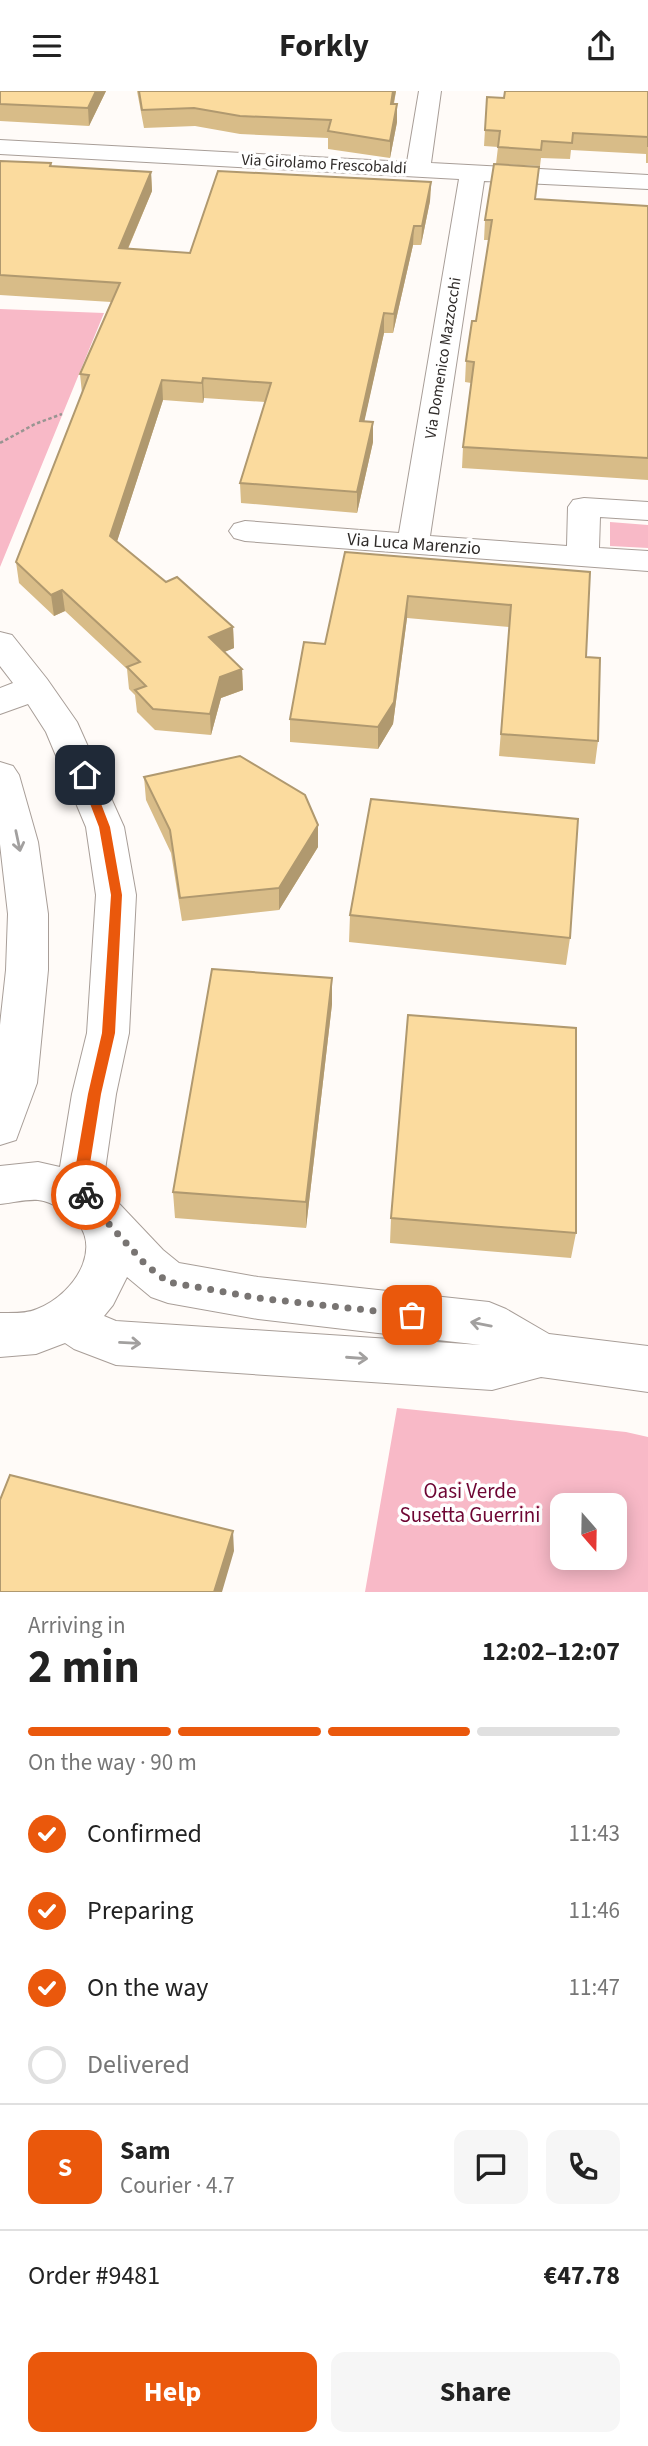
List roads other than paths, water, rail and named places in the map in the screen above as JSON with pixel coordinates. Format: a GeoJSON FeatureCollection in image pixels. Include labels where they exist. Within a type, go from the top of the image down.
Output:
{"type":"FeatureCollection","features":[{"type":"Feature","properties":{"kind":"street"},"geometry":{"type":"LineString","coordinates":[[418,169],[430,91]]}},
{"type":"Feature","properties":{"kind":"street","name":"Via Girolamo Frescobaldi"},"geometry":{"type":"LineString","coordinates":[[0,146],[648,182]]}},
{"type":"Feature","properties":{"kind":"street","name":"Via Domenico Mazzocchi"},"geometry":{"type":"LineString","coordinates":[[413,543],[473,172]]}},
{"type":"Feature","properties":{"kind":"street"},"geometry":{"type":"LineString","coordinates":[[583,557],[584,506],[648,511]]}},
{"type":"Feature","properties":{"kind":"street","name":"Via Luca Marenzio"},"geometry":{"type":"LineString","coordinates":[[244,531],[648,561]]}},
{"type":"Feature","properties":{"kind":"street"},"geometry":{"type":"LineString","coordinates":[[0,643],[18,694],[64,731],[85,775],[105,827],[116,895],[108,1033],[94,1094],[82,1170],[94,1208],[108,1236],[109,1258],[102,1280],[88,1301],[68,1318],[40,1331],[0,1335]]}},
{"type":"Feature","properties":{"kind":"street"},"geometry":{"type":"LineString","coordinates":[[0,775],[19,842],[28,914],[27,970],[0,1126]]}},
{"type":"Feature","properties":{"kind":"street"},"geometry":{"type":"LineString","coordinates":[[0,1185],[38,1181],[65,1188],[94,1208],[146,1265],[168,1282],[258,1298],[489,1324],[541,1355]]}},
{"type":"Feature","properties":{"kind":"street"},"geometry":{"type":"LineString","coordinates":[[68,1318],[91,1335],[116,1343],[492,1368],[541,1355],[648,1369]]}},
{"type":"Feature","properties":{"kind":"park label","name":"Oasi Verde Susetta Guerrini"},"geometry":{"type":"Point","coordinates":[470,1503]}}]}
